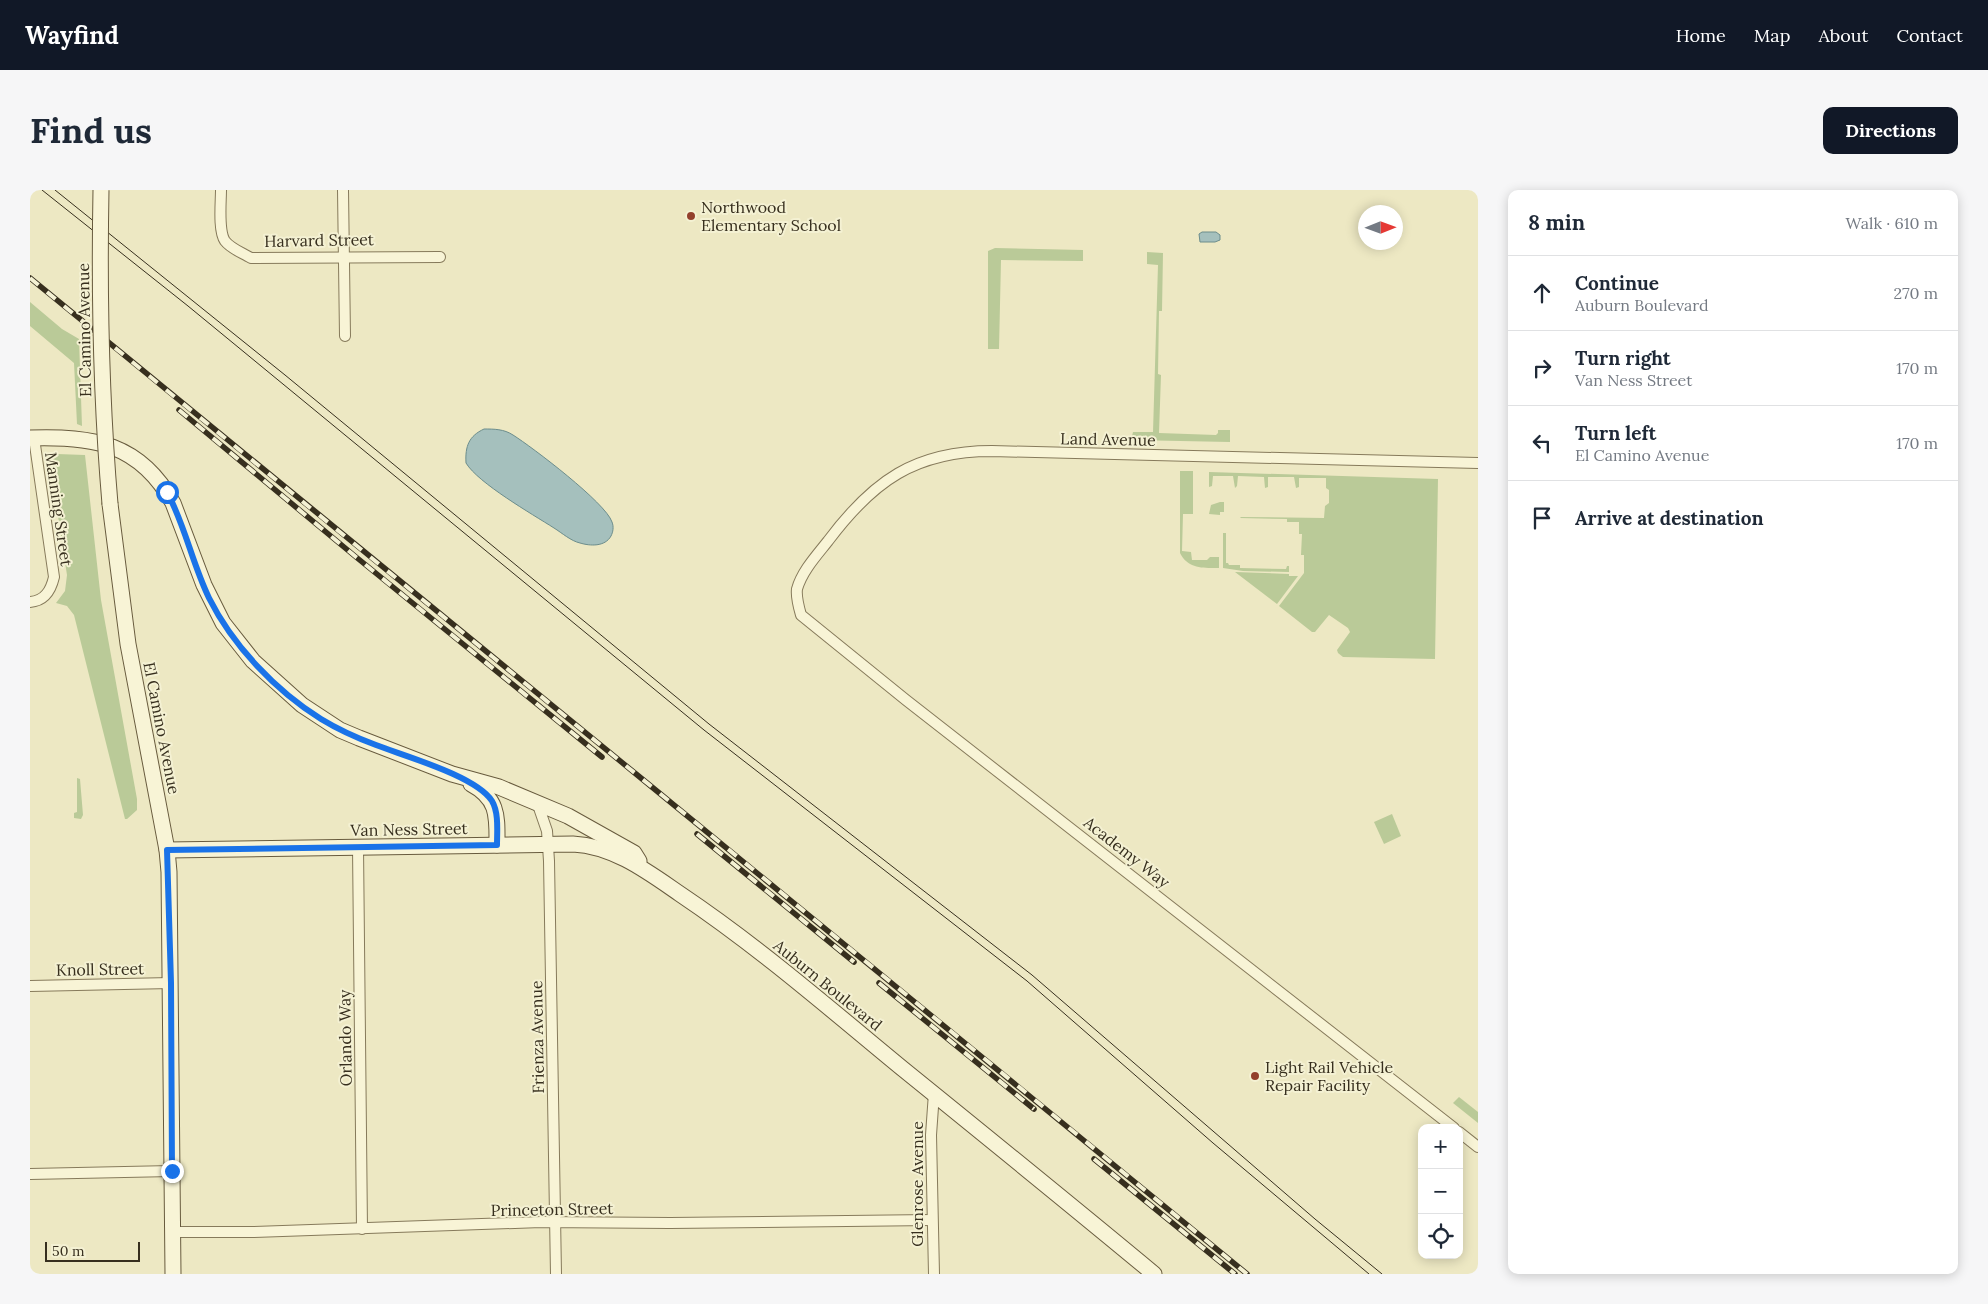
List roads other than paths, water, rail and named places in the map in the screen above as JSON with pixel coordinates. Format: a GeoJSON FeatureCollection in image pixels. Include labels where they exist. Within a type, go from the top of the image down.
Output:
{"type":"FeatureCollection","features":[{"type":"Feature","properties":{"kind":"street","name":"El Camino Avenue"},"geometry":{"type":"LineString","coordinates":[[101,190],[100,326],[103,422],[110,504],[131,660],[167,850],[171,983],[173,1274]]}},
{"type":"Feature","properties":{"kind":"street","name":"Harvard Street"},"geometry":{"type":"LineString","coordinates":[[221,190],[221,232],[231,246],[251,258],[440,257]]}},
{"type":"Feature","properties":{"kind":"street"},"geometry":{"type":"LineString","coordinates":[[343,190],[345,336]]}},
{"type":"Feature","properties":{"kind":"street","name":"Auburn Boulevard"},"geometry":{"type":"LineString","coordinates":[[32,438],[71,438],[114,446],[150,472],[159,481],[173,503],[197,570],[216,611],[239,644],[269,677],[302,705],[340,730],[452,774],[481,789],[491,799],[496,811],[497,845]]}},
{"type":"Feature","properties":{"kind":"street","name":"Manning Street"},"geometry":{"type":"LineString","coordinates":[[30,602],[41,599],[48,593],[54,577],[32,438]]}},
{"type":"Feature","properties":{"kind":"street","name":"Land Avenue"},"geometry":{"type":"LineString","coordinates":[[797,590],[808,567],[841,524],[868,495],[892,477],[914,466],[960,452],[1478,463]]}},
{"type":"Feature","properties":{"kind":"street","name":"Academy Way"},"geometry":{"type":"LineString","coordinates":[[797,590],[800,615],[1449,1124]]}},
{"type":"Feature","properties":{"kind":"street","name":"Auburn Boulevard"},"geometry":{"type":"LineString","coordinates":[[452,774],[499,787],[536,801],[587,825],[634,853],[644,871],[719,921],[764,955],[1154,1274]]}},
{"type":"Feature","properties":{"kind":"street","name":"Frienza Avenue"},"geometry":{"type":"LineString","coordinates":[[536,801],[545,820],[548,844],[556,1274]]}},
{"type":"Feature","properties":{"kind":"street","name":"Van Ness Street"},"geometry":{"type":"LineString","coordinates":[[167,850],[548,844],[594,846],[613,853],[644,871]]}},
{"type":"Feature","properties":{"kind":"street","name":"Orlando Way"},"geometry":{"type":"LineString","coordinates":[[358,847],[362,1229]]}},
{"type":"Feature","properties":{"kind":"street","name":"Knoll Street"},"geometry":{"type":"LineString","coordinates":[[30,986],[171,983]]}},
{"type":"Feature","properties":{"kind":"street","name":"Glenrose Avenue"},"geometry":{"type":"LineString","coordinates":[[934,1093],[931,1135],[934,1274]]}},
{"type":"Feature","properties":{"kind":"street"},"geometry":{"type":"LineString","coordinates":[[1463,1135],[1478,1147]]}},
{"type":"Feature","properties":{"kind":"street"},"geometry":{"type":"LineString","coordinates":[[30,1174],[172,1171]]}},
{"type":"Feature","properties":{"kind":"street","name":"Princeton Street"},"geometry":{"type":"LineString","coordinates":[[173,1232],[254,1232],[555,1223],[932,1220]]}},
{"type":"Feature","properties":{"kind":"water"},"geometry":{"type":"Polygon","coordinates":[[[1202,232],[1216,232],[1220,235],[1220,240],[1200,242],[1199,234],[1202,232]]]}},
{"type":"Feature","properties":{"kind":"water"},"geometry":{"type":"Polygon","coordinates":[[[484,429],[503,430],[510,433],[536,451],[583,489],[607,513],[612,522],[613,531],[608,540],[601,544],[593,545],[573,541],[506,498],[482,480],[466,463],[466,457],[467,447],[471,438],[484,429]]]}},
{"type":"Feature","properties":{"kind":"tram line"},"geometry":{"type":"LineString","coordinates":[[42,190],[188,306],[704,730],[1027,981],[1213,1143],[1369,1274]]}},
{"type":"Feature","properties":{"kind":"tram line"},"geometry":{"type":"LineString","coordinates":[[55,190],[285,375],[709,724],[1032,975],[1315,1219],[1382,1274]]}},
{"type":"Feature","properties":{"kind":"railway"},"geometry":{"type":"LineString","coordinates":[[30,278],[1247,1274]]}},
{"type":"Feature","properties":{"kind":"railway"},"geometry":{"type":"LineString","coordinates":[[179,410],[602,757]]}},
{"type":"Feature","properties":{"kind":"railway"},"geometry":{"type":"LineString","coordinates":[[697,834],[854,962]]}},
{"type":"Feature","properties":{"kind":"railway"},"geometry":{"type":"LineString","coordinates":[[879,983],[1034,1109]]}},
{"type":"Feature","properties":{"kind":"railway"},"geometry":{"type":"LineString","coordinates":[[1094,1159],[1235,1274]]}},
{"type":"Feature","properties":{"kind":"place","name":"Northwood Elementary School"},"geometry":{"type":"Point","coordinates":[691,216]}},
{"type":"Feature","properties":{"kind":"place","name":"Light Rail Vehicle Repair Facility"},"geometry":{"type":"Point","coordinates":[1255,1076]}}]}
